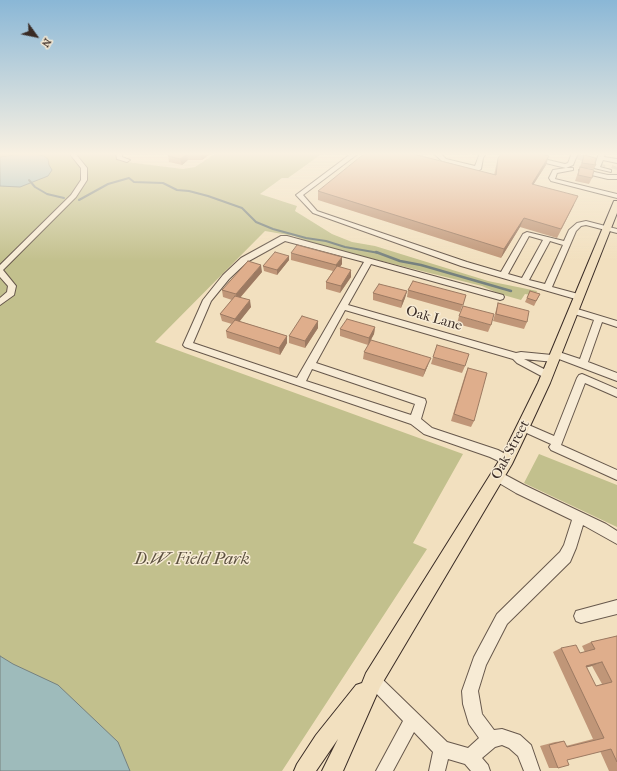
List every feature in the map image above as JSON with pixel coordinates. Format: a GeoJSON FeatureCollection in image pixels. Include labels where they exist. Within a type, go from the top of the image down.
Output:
{"type":"FeatureCollection","features":[{"type":"Feature","properties":{"kind":"main road","name":"Oak Street"},"geometry":{"type":"LineString","coordinates":[[304,771],[323,742],[373,680],[507,460],[524,427],[579,297],[613,226],[617,204]]}},
{"type":"Feature","properties":{"kind":"main road","name":"Oak Street"},"geometry":{"type":"LineString","coordinates":[[332,771],[340,757],[373,680]]}},
{"type":"Feature","properties":{"kind":"street"},"geometry":{"type":"LineString","coordinates":[[0,302],[11,293],[12,286],[0,270],[74,196],[78,189]]}},
{"type":"Feature","properties":{"kind":"street"},"geometry":{"type":"LineString","coordinates":[[307,189],[299,195],[315,212],[464,264],[579,297]]}},
{"type":"Feature","properties":{"kind":"street"},"geometry":{"type":"LineString","coordinates":[[589,189],[617,196]]}},
{"type":"Feature","properties":{"kind":"street"},"geometry":{"type":"LineString","coordinates":[[547,288],[573,230],[578,224],[586,223],[613,226]]}},
{"type":"Feature","properties":{"kind":"street"},"geometry":{"type":"LineString","coordinates":[[503,275],[527,234],[532,234],[567,244]]}},
{"type":"Feature","properties":{"kind":"street"},"geometry":{"type":"LineString","coordinates":[[500,297],[284,238],[244,260],[226,277],[207,300],[188,346],[414,421],[428,430],[494,453],[507,460]]}},
{"type":"Feature","properties":{"kind":"street"},"geometry":{"type":"LineString","coordinates":[[525,282],[548,238]]}},
{"type":"Feature","properties":{"kind":"street"},"geometry":{"type":"LineString","coordinates":[[300,382],[344,308],[369,261]]}},
{"type":"Feature","properties":{"kind":"street","name":"Oak Lane"},"geometry":{"type":"LineString","coordinates":[[344,308],[516,357],[520,361],[547,375]]}},
{"type":"Feature","properties":{"kind":"street"},"geometry":{"type":"LineString","coordinates":[[574,311],[598,320],[617,324]]}},
{"type":"Feature","properties":{"kind":"street"},"geometry":{"type":"LineString","coordinates":[[583,364],[598,320]]}},
{"type":"Feature","properties":{"kind":"street","name":"Oak Lane"},"geometry":{"type":"LineString","coordinates":[[516,357],[521,355],[555,356],[613,375]]}},
{"type":"Feature","properties":{"kind":"street"},"geometry":{"type":"LineString","coordinates":[[310,365],[421,402],[414,421]]}},
{"type":"Feature","properties":{"kind":"street"},"geometry":{"type":"LineString","coordinates":[[605,388],[613,375]]}},
{"type":"Feature","properties":{"kind":"street"},"geometry":{"type":"LineString","coordinates":[[617,392],[582,378],[555,447],[617,475]]}},
{"type":"Feature","properties":{"kind":"street"},"geometry":{"type":"LineString","coordinates":[[524,427],[557,442]]}},
{"type":"Feature","properties":{"kind":"street"},"geometry":{"type":"LineString","coordinates":[[498,476],[520,489],[602,528],[617,538]]}},
{"type":"Feature","properties":{"kind":"street"},"geometry":{"type":"LineString","coordinates":[[491,739],[475,718],[471,704],[470,692],[479,662],[502,619],[565,557],[570,548],[579,517]]}},
{"type":"Feature","properties":{"kind":"street"},"geometry":{"type":"LineString","coordinates":[[580,616],[617,607]]}},
{"type":"Feature","properties":{"kind":"street"},"geometry":{"type":"LineString","coordinates":[[373,680],[442,749],[470,757],[482,771]]}},
{"type":"Feature","properties":{"kind":"street"},"geometry":{"type":"LineString","coordinates":[[384,771],[412,720]]}},
{"type":"Feature","properties":{"kind":"street"},"geometry":{"type":"LineString","coordinates":[[470,757],[491,739],[502,737],[514,741],[525,752],[532,771]]}},
{"type":"Feature","properties":{"kind":"street"},"geometry":{"type":"LineString","coordinates":[[437,771],[442,749]]}},
{"type":"Feature","properties":{"kind":"green space","name":"D.W. Field Park"},"geometry":{"type":"Polygon","coordinates":[[[0,189],[267,189],[260,194],[297,206],[295,211],[332,234],[352,242],[375,246],[488,281],[537,291],[535,296],[525,294],[521,300],[500,294],[482,286],[317,245],[294,236],[265,231],[155,342],[463,454],[413,543],[427,549],[282,771],[0,771],[0,189]]]}},
{"type":"Feature","properties":{"kind":"green space"},"geometry":{"type":"Polygon","coordinates":[[[539,454],[617,485],[617,527],[524,483],[539,454]]]}},
{"type":"Feature","properties":{"kind":"water"},"geometry":{"type":"Polygon","coordinates":[[[0,656],[13,664],[58,685],[118,742],[130,771],[0,771],[0,656]]]}},
{"type":"Feature","properties":{"kind":"building"},"geometry":{"type":"Polygon","coordinates":[[[320,189],[551,189],[578,196],[561,229],[524,218],[504,249],[318,191],[320,189]]]}},
{"type":"Feature","properties":{"kind":"building"},"geometry":{"type":"Polygon","coordinates":[[[297,245],[342,257],[336,265],[291,253],[297,245]]]}},
{"type":"Feature","properties":{"kind":"building"},"geometry":{"type":"Polygon","coordinates":[[[275,252],[289,256],[277,270],[263,266],[275,252]]]}},
{"type":"Feature","properties":{"kind":"building"},"geometry":{"type":"Polygon","coordinates":[[[248,261],[261,265],[236,294],[222,290],[248,261]]]}},
{"type":"Feature","properties":{"kind":"building"},"geometry":{"type":"Polygon","coordinates":[[[337,266],[351,270],[341,286],[326,282],[337,266]]]}},
{"type":"Feature","properties":{"kind":"building"},"geometry":{"type":"Polygon","coordinates":[[[413,281],[466,295],[463,305],[408,290],[413,281]]]}},
{"type":"Feature","properties":{"kind":"building"},"geometry":{"type":"Polygon","coordinates":[[[379,284],[407,291],[402,301],[373,293],[379,284]]]}},
{"type":"Feature","properties":{"kind":"building"},"geometry":{"type":"Polygon","coordinates":[[[530,291],[540,294],[536,301],[527,298],[530,291]]]}},
{"type":"Feature","properties":{"kind":"building"},"geometry":{"type":"Polygon","coordinates":[[[235,296],[250,300],[235,319],[220,314],[235,296]]]}},
{"type":"Feature","properties":{"kind":"building"},"geometry":{"type":"Polygon","coordinates":[[[498,303],[529,311],[527,322],[496,314],[498,303]]]}},
{"type":"Feature","properties":{"kind":"building"},"geometry":{"type":"Polygon","coordinates":[[[463,306],[494,314],[491,325],[459,316],[463,306]]]}},
{"type":"Feature","properties":{"kind":"building"},"geometry":{"type":"Polygon","coordinates":[[[302,316],[318,321],[305,341],[289,336],[302,316]]]}},
{"type":"Feature","properties":{"kind":"building"},"geometry":{"type":"Polygon","coordinates":[[[347,319],[375,327],[369,338],[340,329],[347,319]]]}},
{"type":"Feature","properties":{"kind":"building"},"geometry":{"type":"Polygon","coordinates":[[[235,320],[287,336],[279,348],[226,331],[235,320]]]}},
{"type":"Feature","properties":{"kind":"building"},"geometry":{"type":"Polygon","coordinates":[[[371,340],[431,358],[425,370],[364,352],[371,340]]]}},
{"type":"Feature","properties":{"kind":"building"},"geometry":{"type":"Polygon","coordinates":[[[437,345],[469,354],[465,366],[433,357],[437,345]]]}},
{"type":"Feature","properties":{"kind":"building"},"geometry":{"type":"Polygon","coordinates":[[[468,368],[487,373],[474,421],[454,414],[468,368]]]}},
{"type":"Feature","properties":{"kind":"building"},"geometry":{"type":"Polygon","coordinates":[[[617,636],[617,762],[611,749],[567,760],[569,765],[558,768],[549,745],[564,741],[567,747],[604,738],[561,648],[576,645],[580,653],[595,649],[591,642],[617,636]],[[602,662],[586,666],[596,686],[612,682],[602,662]]]}},
{"type":"Feature","properties":{"kind":"waterway"},"geometry":{"type":"LineString","coordinates":[[38,189],[47,194],[64,198]]}},
{"type":"Feature","properties":{"kind":"waterway"},"geometry":{"type":"LineString","coordinates":[[79,200],[99,189]]}},
{"type":"Feature","properties":{"kind":"waterway"},"geometry":{"type":"LineString","coordinates":[[175,189],[208,196],[242,208],[256,222],[273,229],[306,238],[326,241],[345,247],[378,253]]}},
{"type":"Feature","properties":{"kind":"waterway"},"geometry":{"type":"LineString","coordinates":[[378,253],[400,261],[421,265],[511,291]]}}]}
